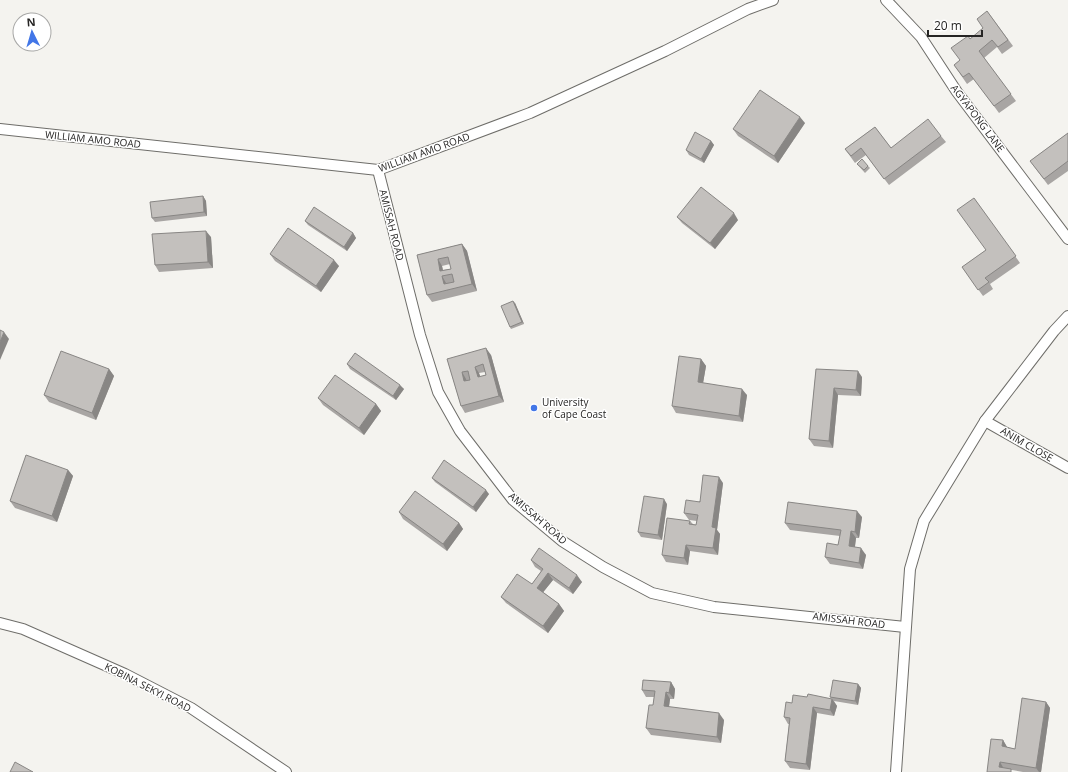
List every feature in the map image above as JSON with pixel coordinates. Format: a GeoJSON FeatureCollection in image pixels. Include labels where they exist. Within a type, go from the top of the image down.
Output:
{"type":"FeatureCollection","features":[{"type":"Feature","properties":{"kind":"lane","name":"WILLIAM AMO ROAD"},"geometry":{"type":"LineString","coordinates":[[0,129],[378,170],[530,113],[665,51],[748,9],[772,0]]}},
{"type":"Feature","properties":{"kind":"lane","name":"AGYAPONG LANE"},"geometry":{"type":"LineString","coordinates":[[886,0],[920,37],[957,92],[1068,238]]}},
{"type":"Feature","properties":{"kind":"lane","name":"AMISSAH ROAD"},"geometry":{"type":"LineString","coordinates":[[378,170],[420,335],[438,392],[460,431],[514,500],[562,541],[603,567],[652,593],[714,607],[905,627]]}},
{"type":"Feature","properties":{"kind":"lane"},"geometry":{"type":"LineString","coordinates":[[896,772],[910,569],[924,521],[985,421],[1054,331],[1068,316]]}},
{"type":"Feature","properties":{"kind":"lane","name":"ANIM CLOSE"},"geometry":{"type":"LineString","coordinates":[[985,421],[1068,468]]}},
{"type":"Feature","properties":{"kind":"lane","name":"KOBINA SEKYI ROAD"},"geometry":{"type":"LineString","coordinates":[[0,624],[23,629],[125,674],[191,708],[286,772]]}},
{"type":"Feature","properties":{"kind":"building"},"geometry":{"type":"Polygon","coordinates":[[[987,11],[1008,40],[998,47],[992,40],[979,51],[1011,94],[994,106],[969,73],[963,77],[954,65],[960,60],[951,48],[968,36],[970,39],[983,28],[977,19],[987,11]]]}},
{"type":"Feature","properties":{"kind":"building"},"geometry":{"type":"Polygon","coordinates":[[[760,90],[800,117],[774,156],[733,129],[760,90]]]}},
{"type":"Feature","properties":{"kind":"building"},"geometry":{"type":"Polygon","coordinates":[[[928,119],[941,136],[884,179],[861,148],[851,156],[845,149],[875,127],[891,148],[928,119]]]}},
{"type":"Feature","properties":{"kind":"building"},"geometry":{"type":"Polygon","coordinates":[[[695,132],[711,141],[701,159],[686,150],[695,132]]]}},
{"type":"Feature","properties":{"kind":"building"},"geometry":{"type":"Polygon","coordinates":[[[1068,133],[1068,161],[1044,179],[1030,161],[1068,133]]]}},
{"type":"Feature","properties":{"kind":"building"},"geometry":{"type":"Polygon","coordinates":[[[862,159],[868,166],[864,170],[857,164],[862,159]]]}},
{"type":"Feature","properties":{"kind":"building"},"geometry":{"type":"Polygon","coordinates":[[[701,187],[734,213],[710,243],[677,217],[701,187]]]}},
{"type":"Feature","properties":{"kind":"building"},"geometry":{"type":"Polygon","coordinates":[[[203,196],[204,212],[152,218],[150,202],[203,196]]]}},
{"type":"Feature","properties":{"kind":"building"},"geometry":{"type":"Polygon","coordinates":[[[974,198],[1016,256],[985,278],[989,282],[978,290],[962,267],[986,250],[957,210],[974,198]]]}},
{"type":"Feature","properties":{"kind":"building"},"geometry":{"type":"Polygon","coordinates":[[[314,207],[353,233],[344,247],[305,221],[314,207]]]}},
{"type":"Feature","properties":{"kind":"building"},"geometry":{"type":"Polygon","coordinates":[[[288,228],[334,260],[316,286],[270,254],[288,228]]]}},
{"type":"Feature","properties":{"kind":"building"},"geometry":{"type":"Polygon","coordinates":[[[206,231],[208,262],[155,265],[152,234],[206,231]]]}},
{"type":"Feature","properties":{"kind":"building"},"geometry":{"type":"Polygon","coordinates":[[[462,244],[472,284],[427,295],[417,255],[462,244]],[[448,257],[438,259],[440,271],[451,269],[448,257]],[[452,274],[442,276],[444,284],[454,282],[452,274]]]}},
{"type":"Feature","properties":{"kind":"building"},"geometry":{"type":"Polygon","coordinates":[[[513,301],[522,322],[510,327],[501,306],[513,301]]]}},
{"type":"Feature","properties":{"kind":"building"},"geometry":{"type":"Polygon","coordinates":[[[0,330],[4,332],[0,342],[0,330]]]}},
{"type":"Feature","properties":{"kind":"building"},"geometry":{"type":"Polygon","coordinates":[[[486,348],[499,396],[461,406],[447,359],[486,348]],[[483,364],[475,367],[478,377],[486,375],[483,364]],[[468,371],[462,372],[464,381],[470,380],[468,371]]]}},
{"type":"Feature","properties":{"kind":"building"},"geometry":{"type":"Polygon","coordinates":[[[61,351],[109,369],[92,413],[44,395],[61,351]]]}},
{"type":"Feature","properties":{"kind":"building"},"geometry":{"type":"Polygon","coordinates":[[[355,353],[400,385],[393,396],[347,364],[355,353]]]}},
{"type":"Feature","properties":{"kind":"building"},"geometry":{"type":"Polygon","coordinates":[[[679,356],[701,359],[698,382],[742,389],[739,416],[672,406],[679,356]]]}},
{"type":"Feature","properties":{"kind":"building"},"geometry":{"type":"Polygon","coordinates":[[[816,369],[858,371],[856,390],[834,388],[829,441],[809,439],[816,369]]]}},
{"type":"Feature","properties":{"kind":"building"},"geometry":{"type":"Polygon","coordinates":[[[335,375],[376,404],[359,428],[318,398],[335,375]]]}},
{"type":"Feature","properties":{"kind":"building"},"geometry":{"type":"Polygon","coordinates":[[[26,455],[68,470],[52,516],[10,501],[26,455]]]}},
{"type":"Feature","properties":{"kind":"building"},"geometry":{"type":"Polygon","coordinates":[[[444,460],[486,490],[473,507],[432,478],[444,460]]]}},
{"type":"Feature","properties":{"kind":"building"},"geometry":{"type":"Polygon","coordinates":[[[703,475],[719,477],[712,527],[716,528],[713,548],[686,545],[684,558],[662,555],[667,518],[690,521],[689,524],[696,525],[698,515],[684,513],[686,500],[700,502],[703,475]]]}},
{"type":"Feature","properties":{"kind":"building"},"geometry":{"type":"Polygon","coordinates":[[[415,491],[459,523],[443,544],[399,512],[415,491]]]}},
{"type":"Feature","properties":{"kind":"building"},"geometry":{"type":"Polygon","coordinates":[[[644,496],[664,499],[658,535],[638,532],[644,496]]]}},
{"type":"Feature","properties":{"kind":"building"},"geometry":{"type":"Polygon","coordinates":[[[788,502],[857,511],[855,532],[851,531],[849,546],[861,548],[859,563],[825,557],[827,543],[838,545],[841,530],[785,523],[788,502]]]}},
{"type":"Feature","properties":{"kind":"building"},"geometry":{"type":"Polygon","coordinates":[[[539,548],[577,575],[569,588],[548,573],[537,588],[559,604],[543,626],[501,597],[517,574],[532,584],[543,569],[531,560],[539,548]]]}},
{"type":"Feature","properties":{"kind":"building"},"geometry":{"type":"Polygon","coordinates":[[[643,680],[671,682],[669,693],[666,692],[664,706],[719,713],[717,737],[646,728],[649,705],[653,705],[655,691],[642,690],[643,680]]]}},
{"type":"Feature","properties":{"kind":"building"},"geometry":{"type":"Polygon","coordinates":[[[833,680],[858,684],[855,701],[830,697],[833,680]]]}},
{"type":"Feature","properties":{"kind":"building"},"geometry":{"type":"Polygon","coordinates":[[[808,694],[832,699],[830,710],[813,707],[806,764],[785,761],[790,718],[784,717],[786,702],[792,703],[793,695],[807,697],[808,694]]]}},
{"type":"Feature","properties":{"kind":"building"},"geometry":{"type":"Polygon","coordinates":[[[1022,698],[1046,702],[1036,768],[1000,762],[999,767],[1011,769],[1011,772],[987,772],[991,739],[1003,740],[1002,746],[1015,749],[1022,698]]]}},
{"type":"Feature","properties":{"kind":"building"},"geometry":{"type":"Polygon","coordinates":[[[15,762],[33,772],[10,772],[15,762]]]}},
{"type":"Feature","properties":{"kind":"place","name":"University of Cape Coast"},"geometry":{"type":"Point","coordinates":[534,408]}}]}
